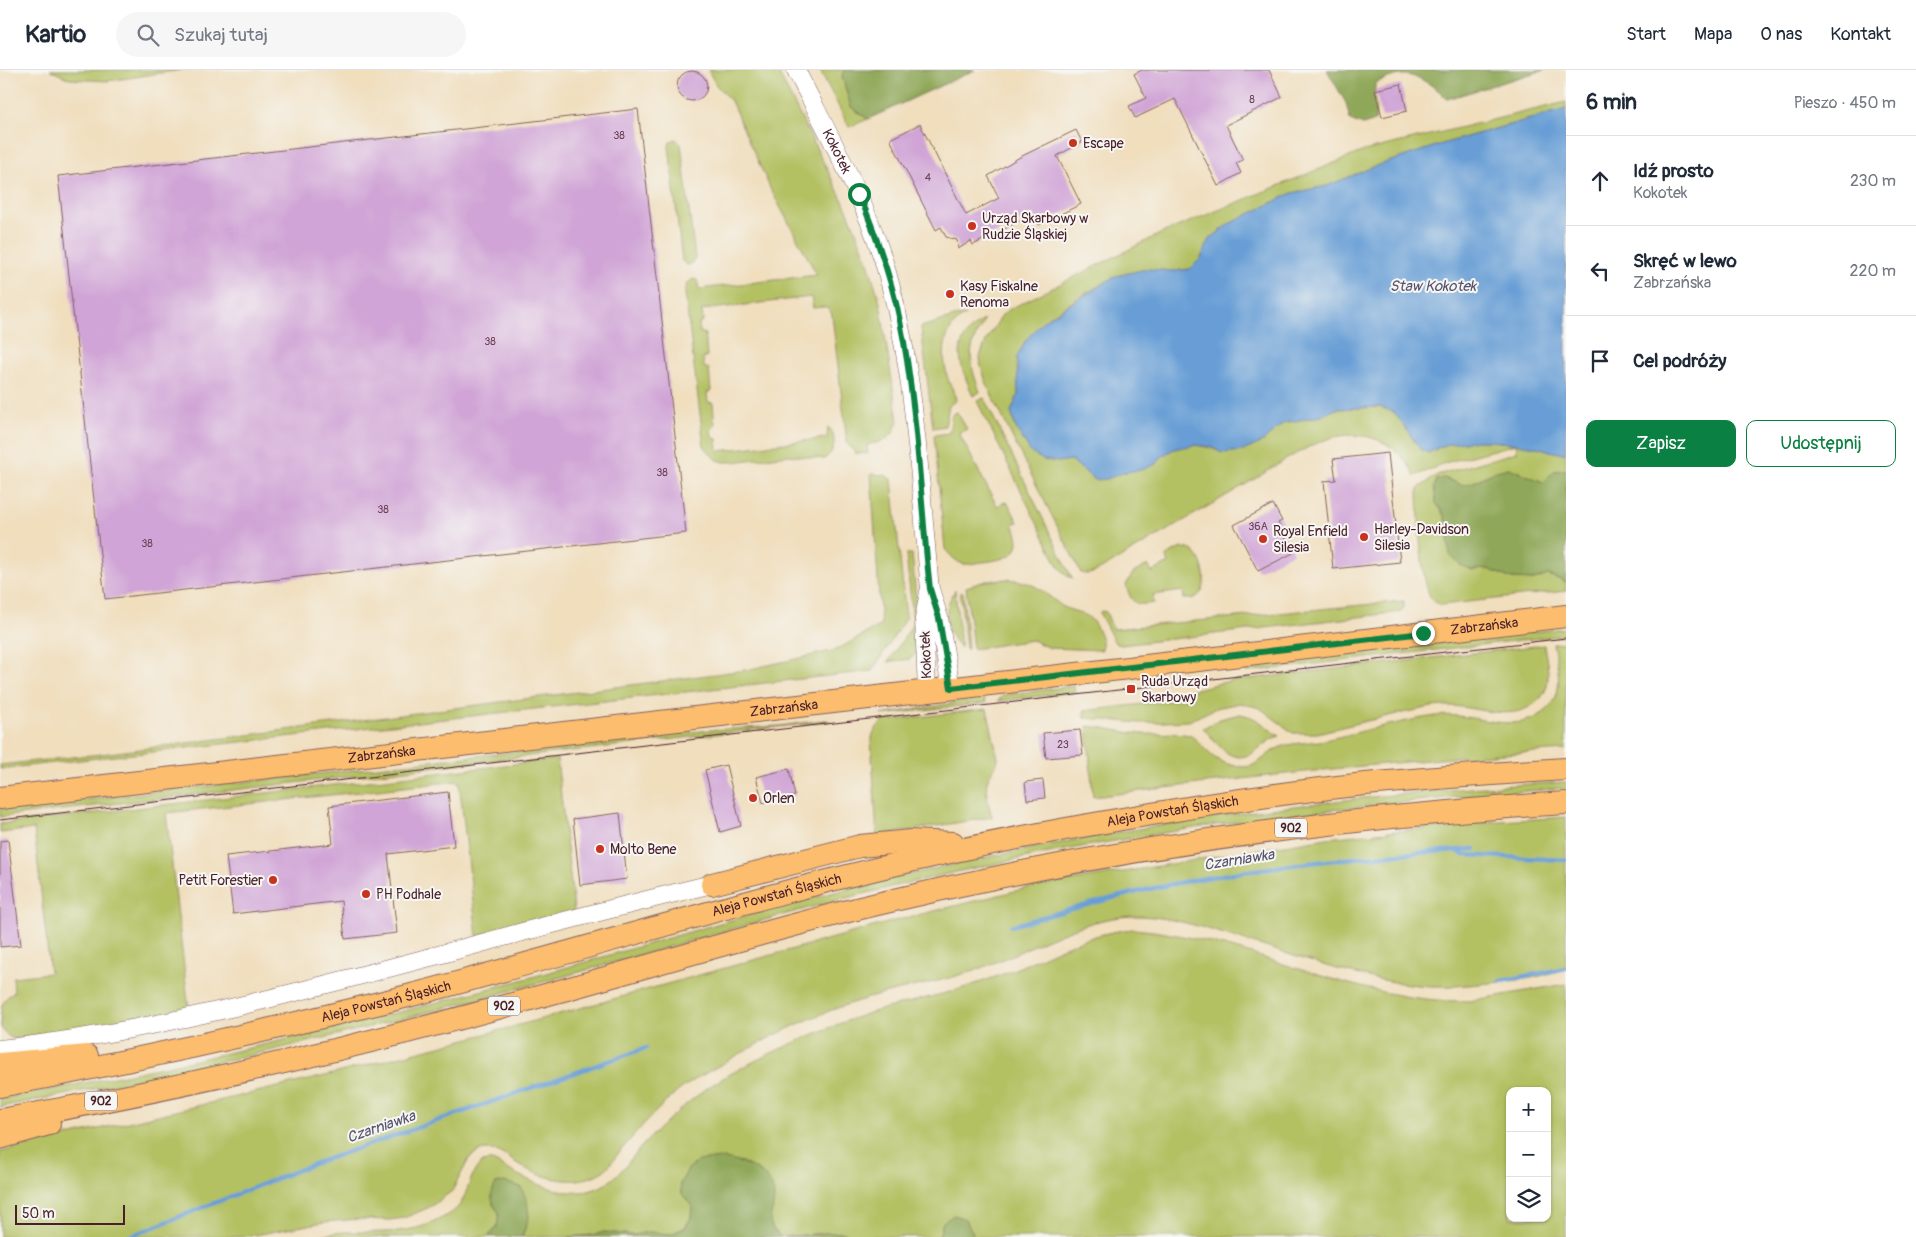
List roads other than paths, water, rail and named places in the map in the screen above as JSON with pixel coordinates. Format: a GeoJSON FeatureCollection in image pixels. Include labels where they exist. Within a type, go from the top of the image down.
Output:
{"type":"FeatureCollection","features":[{"type":"Feature","properties":{"kind":"main road","name":"Zabrzańska"},"geometry":{"type":"LineString","coordinates":[[0,798],[1566,616]]}},
{"type":"Feature","properties":{"kind":"main road","name":"Aleja Powstań Śląskich"},"geometry":{"type":"LineString","coordinates":[[0,1086],[222,1041],[426,991],[821,881],[984,844],[1198,806],[1282,795],[1371,784],[1566,769]]}},
{"type":"Feature","properties":{"kind":"main road","name":"902"},"geometry":{"type":"LineString","coordinates":[[0,1120],[201,1080],[381,1038],[555,992],[805,922],[1019,872],[1258,832],[1478,808],[1566,803]]}},
{"type":"Feature","properties":{"kind":"main road"},"geometry":{"type":"LineString","coordinates":[[712,884],[860,846],[885,842],[910,841],[984,844]]}},
{"type":"Feature","properties":{"kind":"main road"},"geometry":{"type":"LineString","coordinates":[[0,1064],[222,1041]]}},
{"type":"Feature","properties":{"kind":"main road"},"geometry":{"type":"LineString","coordinates":[[0,1138],[201,1080]]}},
{"type":"Feature","properties":{"kind":"street","name":"Kokotek"},"geometry":{"type":"LineString","coordinates":[[796,70],[859,194],[883,258],[895,301],[908,371],[930,589],[939,618],[951,688]]}},
{"type":"Feature","properties":{"kind":"street","name":"Kokotek"},"geometry":{"type":"LineString","coordinates":[[927,691],[924,619],[930,589]]}},
{"type":"Feature","properties":{"kind":"street"},"geometry":{"type":"LineString","coordinates":[[0,1049],[53,1043],[143,1028],[252,1004],[712,884]]}},
{"type":"Feature","properties":{"kind":"water","name":"Staw Kokotek"},"geometry":{"type":"Polygon","coordinates":[[[1566,109],[1566,453],[1515,444],[1482,441],[1461,442],[1441,446],[1428,453],[1420,449],[1394,412],[1380,407],[1336,409],[1321,416],[1284,423],[1261,443],[1243,451],[1222,453],[1211,447],[1195,445],[1174,449],[1161,457],[1156,464],[1107,479],[1095,480],[1071,460],[1058,462],[1043,460],[1031,453],[1015,426],[1011,412],[1018,395],[1017,357],[1026,340],[1043,321],[1116,276],[1146,269],[1174,271],[1190,269],[1201,258],[1210,239],[1229,224],[1292,193],[1327,186],[1373,167],[1445,143],[1566,109]]]}},
{"type":"Feature","properties":{"kind":"waterway","name":"Czarniawka"},"geometry":{"type":"LineString","coordinates":[[1011,926],[1132,893],[1211,877],[1324,861],[1475,849]]}},
{"type":"Feature","properties":{"kind":"waterway"},"geometry":{"type":"LineString","coordinates":[[1456,850],[1464,855],[1566,860]]}},
{"type":"Feature","properties":{"kind":"waterway"},"geometry":{"type":"LineString","coordinates":[[1501,981],[1566,968]]}},
{"type":"Feature","properties":{"kind":"waterway","name":"Czarniawka"},"geometry":{"type":"LineString","coordinates":[[128,1237],[316,1163],[646,1048]]}},
{"type":"Feature","properties":{"kind":"tram line"},"geometry":{"type":"LineString","coordinates":[[0,820],[1566,638]]}},
{"type":"Feature","properties":{"kind":"place","name":"Escape"},"geometry":{"type":"Point","coordinates":[1073,143]}},
{"type":"Feature","properties":{"kind":"place","name":"Urząd Skarbowy w Rudzie Śląskiej"},"geometry":{"type":"Point","coordinates":[972,226]}},
{"type":"Feature","properties":{"kind":"place","name":"Kasy Fiskalne Renoma"},"geometry":{"type":"Point","coordinates":[950,294]}},
{"type":"Feature","properties":{"kind":"place","name":"Harley-Davidson Silesia"},"geometry":{"type":"Point","coordinates":[1364,537]}},
{"type":"Feature","properties":{"kind":"place","name":"Royal Enfield Silesia"},"geometry":{"type":"Point","coordinates":[1263,539]}},
{"type":"Feature","properties":{"kind":"place","name":"Ruda Urząd Skarbowy"},"geometry":{"type":"Point","coordinates":[1131,689]}},
{"type":"Feature","properties":{"kind":"place","name":"Orlen"},"geometry":{"type":"Point","coordinates":[753,798]}},
{"type":"Feature","properties":{"kind":"place","name":"Molto Bene"},"geometry":{"type":"Point","coordinates":[600,849]}},
{"type":"Feature","properties":{"kind":"place","name":"Petit Forestier"},"geometry":{"type":"Point","coordinates":[273,880]}},
{"type":"Feature","properties":{"kind":"place","name":"PH Podhale"},"geometry":{"type":"Point","coordinates":[366,894]}}]}
